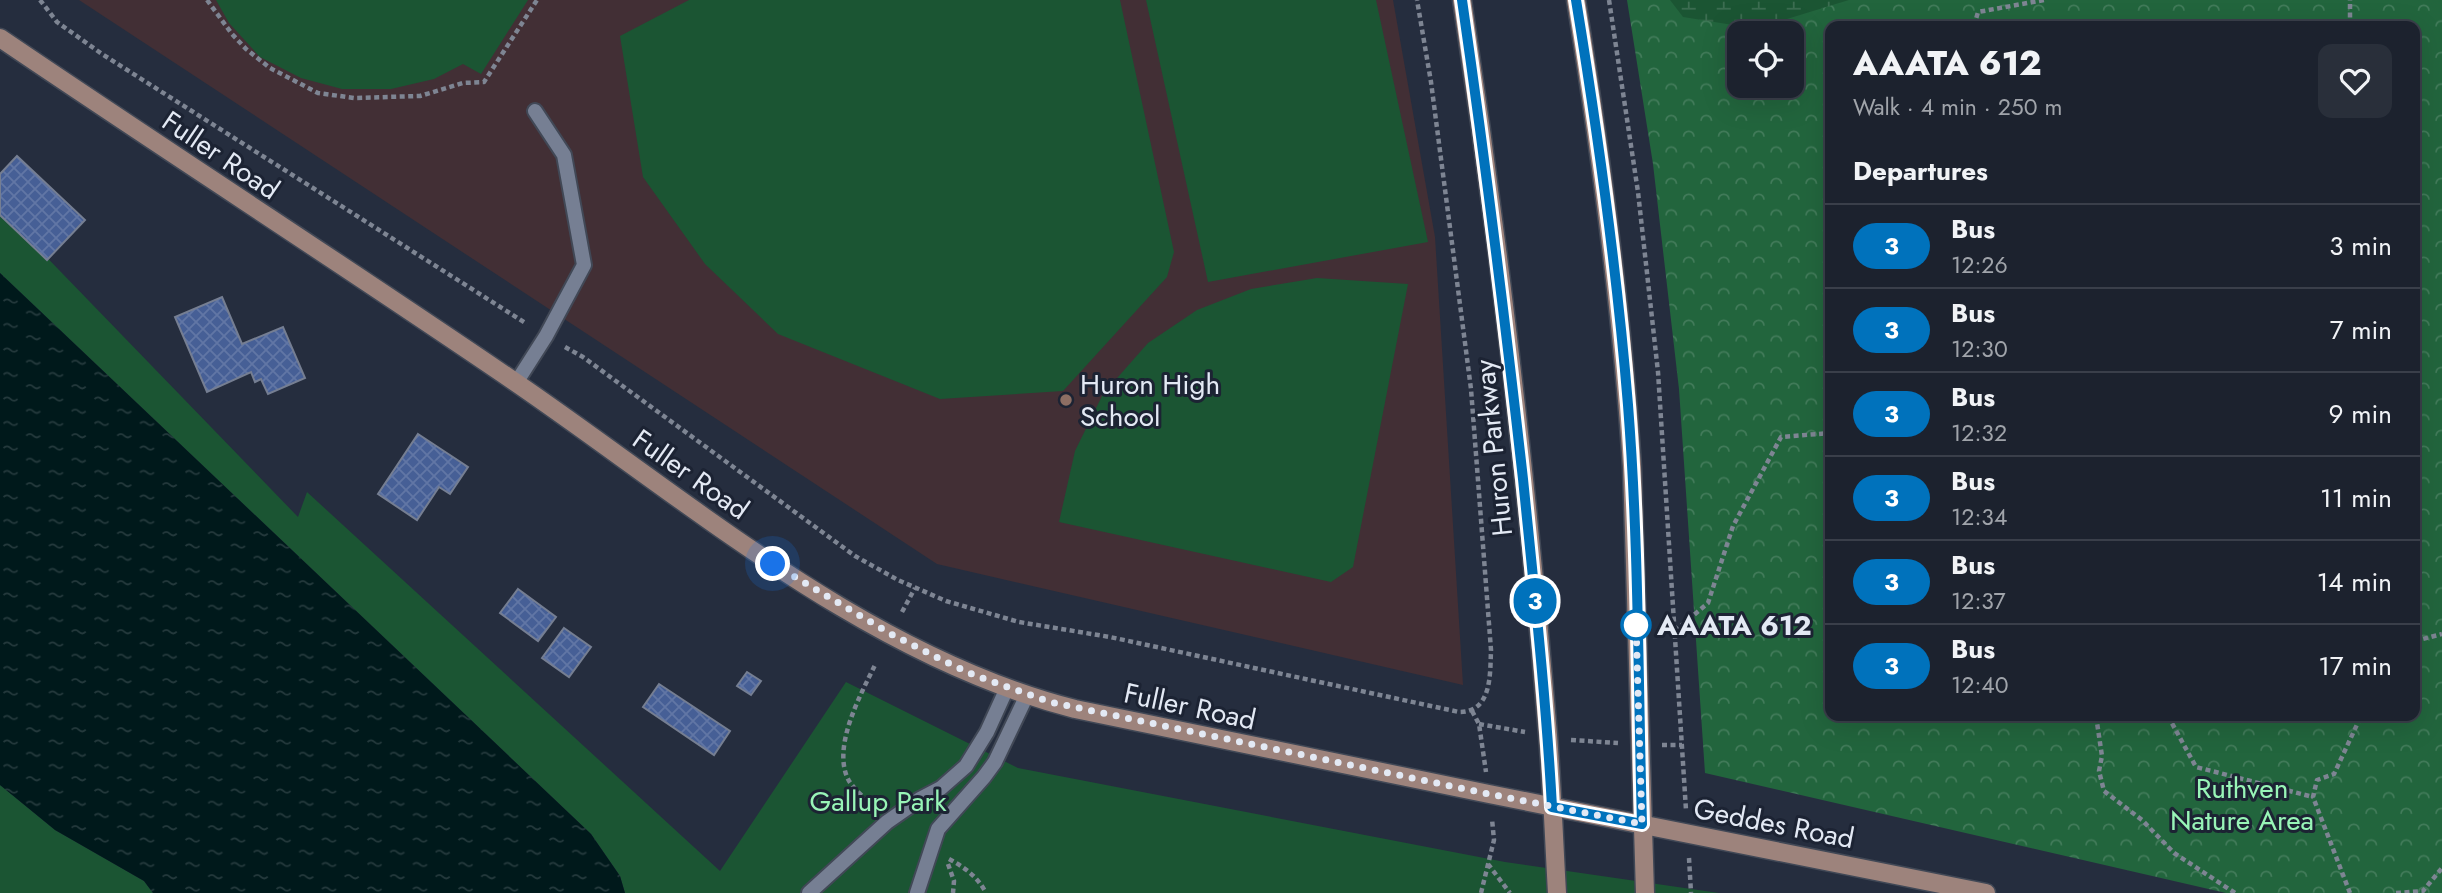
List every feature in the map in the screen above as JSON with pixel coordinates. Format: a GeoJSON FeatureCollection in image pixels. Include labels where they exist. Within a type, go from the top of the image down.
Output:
{"type":"FeatureCollection","features":[{"type":"Feature","properties":{"kind":"main road","name":"Huron Parkway"},"geometry":{"type":"LineString","coordinates":[[1462,0],[1483,136],[1508,344],[1543,681],[1557,893]]}},
{"type":"Feature","properties":{"kind":"main road"},"geometry":{"type":"LineString","coordinates":[[1565,0],[1579,20]]}},
{"type":"Feature","properties":{"kind":"main road"},"geometry":{"type":"LineString","coordinates":[[1576,0],[1615,276],[1628,405],[1645,893]]}},
{"type":"Feature","properties":{"kind":"main road","name":"Fuller Road"},"geometry":{"type":"LineString","coordinates":[[0,38],[516,383],[773,564],[891,634],[963,670],[1007,688],[1074,709],[1552,807]]}},
{"type":"Feature","properties":{"kind":"main road","name":"Geddes Road"},"geometry":{"type":"LineString","coordinates":[[1552,807],[1986,893]]}},
{"type":"Feature","properties":{"kind":"lane"},"geometry":{"type":"LineString","coordinates":[[516,383],[546,336],[584,265],[564,155],[536,111]]}},
{"type":"Feature","properties":{"kind":"lane"},"geometry":{"type":"LineString","coordinates":[[809,893],[887,822],[941,788],[966,766],[987,732],[1007,688]]}},
{"type":"Feature","properties":{"kind":"lane"},"geometry":{"type":"LineString","coordinates":[[917,893],[938,829],[995,762],[1027,695]]}},
{"type":"Feature","properties":{"kind":"path"},"geometry":{"type":"LineString","coordinates":[[40,0],[57,22],[102,54],[583,357],[855,556],[915,587],[946,601],[1019,622],[1124,640],[1459,712],[1472,711],[1483,702],[1490,682],[1491,650],[1471,389],[1431,82],[1417,0]]}},
{"type":"Feature","properties":{"kind":"path"},"geometry":{"type":"LineString","coordinates":[[207,0],[232,34],[270,68],[318,93],[354,98],[420,96],[463,83],[484,82],[537,0]]}},
{"type":"Feature","properties":{"kind":"path"},"geometry":{"type":"LineString","coordinates":[[1609,0],[1638,192],[1658,372],[1685,792]]}},
{"type":"Feature","properties":{"kind":"path"},"geometry":{"type":"LineString","coordinates":[[1975,21],[1978,12],[2044,0]]}},
{"type":"Feature","properties":{"kind":"path"},"geometry":{"type":"LineString","coordinates":[[2350,0],[2350,21]]}},
{"type":"Feature","properties":{"kind":"path"},"geometry":{"type":"LineString","coordinates":[[1675,631],[1708,603],[1732,526],[1782,437],[1825,433]]}},
{"type":"Feature","properties":{"kind":"path"},"geometry":{"type":"LineString","coordinates":[[902,612],[915,587]]}},
{"type":"Feature","properties":{"kind":"path"},"geometry":{"type":"LineString","coordinates":[[2420,640],[2442,634]]}},
{"type":"Feature","properties":{"kind":"path"},"geometry":{"type":"LineString","coordinates":[[1472,711],[1482,738]]}},
{"type":"Feature","properties":{"kind":"path"},"geometry":{"type":"LineString","coordinates":[[2097,721],[2102,755],[2099,771],[2104,791],[2142,820],[2174,853],[2235,893]]}},
{"type":"Feature","properties":{"kind":"path"},"geometry":{"type":"LineString","coordinates":[[2171,721],[2196,767],[2313,797]]}},
{"type":"Feature","properties":{"kind":"path"},"geometry":{"type":"LineString","coordinates":[[2350,893],[2313,797],[2317,780],[2334,774],[2359,721]]}},
{"type":"Feature","properties":{"kind":"path"},"geometry":{"type":"LineString","coordinates":[[1479,724],[1493,727]]}},
{"type":"Feature","properties":{"kind":"path"},"geometry":{"type":"LineString","coordinates":[[1580,742],[1623,743]]}},
{"type":"Feature","properties":{"kind":"path"},"geometry":{"type":"LineString","coordinates":[[1658,745],[1682,745]]}},
{"type":"Feature","properties":{"kind":"path"},"geometry":{"type":"LineString","coordinates":[[1481,893],[1493,833]]}},
{"type":"Feature","properties":{"kind":"path"},"geometry":{"type":"LineString","coordinates":[[941,855],[952,872],[953,893]]}},
{"type":"Feature","properties":{"kind":"path"},"geometry":{"type":"LineString","coordinates":[[1488,864],[1510,893]]}},
{"type":"Feature","properties":{"kind":"path"},"geometry":{"type":"LineString","coordinates":[[2396,893],[2423,891],[2442,868]]}},
{"type":"Feature","properties":{"kind":"shaded area","name":"Huron High School"},"geometry":{"type":"Polygon","coordinates":[[[79,0],[1393,0],[1435,237],[1463,685],[937,564],[79,0]]]}},
{"type":"Feature","properties":{"kind":"green space"},"geometry":{"type":"Polygon","coordinates":[[[216,0],[528,0],[481,74],[463,64],[434,79],[391,89],[342,89],[301,78],[260,57],[229,23],[216,0]]]}},
{"type":"Feature","properties":{"kind":"green space"},"geometry":{"type":"Polygon","coordinates":[[[689,0],[1120,0],[1174,252],[1167,277],[1063,391],[940,399],[778,334],[705,264],[643,177],[620,36],[689,0]]]}},
{"type":"Feature","properties":{"kind":"green space"},"geometry":{"type":"Polygon","coordinates":[[[1146,0],[1376,0],[1428,242],[1208,282],[1146,0]]]}},
{"type":"Feature","properties":{"kind":"green space","name":"Ruthven Nature Area"},"geometry":{"type":"Polygon","coordinates":[[[1627,0],[2442,0],[2442,893],[2226,893],[1705,773],[1679,389],[1653,164],[1627,0]]]}},
{"type":"Feature","properties":{"kind":"green space"},"geometry":{"type":"Polygon","coordinates":[[[1670,0],[1849,0],[1780,21],[1727,21],[1727,24],[1683,17],[1670,0]]]}},
{"type":"Feature","properties":{"kind":"green space","name":"Gallup Park"},"geometry":{"type":"Polygon","coordinates":[[[0,209],[298,517],[307,492],[720,871],[846,682],[1018,768],[1505,862],[1719,893],[625,893],[620,876],[591,834],[0,273],[0,209]]]}},
{"type":"Feature","properties":{"kind":"green space"},"geometry":{"type":"Polygon","coordinates":[[[1317,278],[1408,284],[1353,567],[1331,582],[1059,522],[1075,451],[1103,394],[1148,343],[1197,310],[1251,289],[1317,278]]]}},
{"type":"Feature","properties":{"kind":"green space"},"geometry":{"type":"Polygon","coordinates":[[[0,785],[55,830],[144,881],[153,893],[0,893],[0,785]]]}},
{"type":"Feature","properties":{"kind":"water"},"geometry":{"type":"Polygon","coordinates":[[[0,273],[591,834],[620,876],[625,893],[153,893],[144,881],[55,830],[0,785],[0,273]]]}},
{"type":"Feature","properties":{"kind":"building"},"geometry":{"type":"Polygon","coordinates":[[[17,156],[85,220],[47,260],[0,215],[0,174],[17,156]]]}},
{"type":"Feature","properties":{"kind":"building"},"geometry":{"type":"Polygon","coordinates":[[[222,297],[242,344],[283,327],[305,378],[268,394],[261,379],[255,382],[251,372],[207,392],[175,317],[222,297]]]}},
{"type":"Feature","properties":{"kind":"building"},"geometry":{"type":"Polygon","coordinates":[[[418,434],[468,467],[450,494],[439,487],[417,520],[378,494],[418,434]]]}},
{"type":"Feature","properties":{"kind":"building"},"geometry":{"type":"Polygon","coordinates":[[[518,589],[556,617],[538,641],[500,613],[518,589]]]}},
{"type":"Feature","properties":{"kind":"building"},"geometry":{"type":"Polygon","coordinates":[[[564,628],[591,647],[569,677],[542,658],[564,628]]]}},
{"type":"Feature","properties":{"kind":"building"},"geometry":{"type":"Polygon","coordinates":[[[747,672],[761,681],[751,695],[737,686],[747,672]]]}},
{"type":"Feature","properties":{"kind":"building"},"geometry":{"type":"Polygon","coordinates":[[[659,684],[730,731],[714,755],[643,707],[659,684]]]}},
{"type":"Feature","properties":{"kind":"bus line","name":"3"},"geometry":{"type":"LineString","coordinates":[[1462,0],[1483,136],[1520,455],[1548,736],[1552,807],[1642,824],[1628,405],[1615,276],[1576,0]]}},
{"type":"Feature","properties":{"kind":"place","name":"Huron High School"},"geometry":{"type":"Point","coordinates":[1066,400]}},
{"type":"Feature","properties":{"kind":"place","name":"AAATA 612"},"geometry":{"type":"Point","coordinates":[1636,625]}},
{"type":"Feature","properties":{"kind":"route"},"geometry":{"type":"LineString","coordinates":[[773,564],[891,634],[942,660],[1007,688],[1050,702],[1642,824],[1636,625]]}}]}
